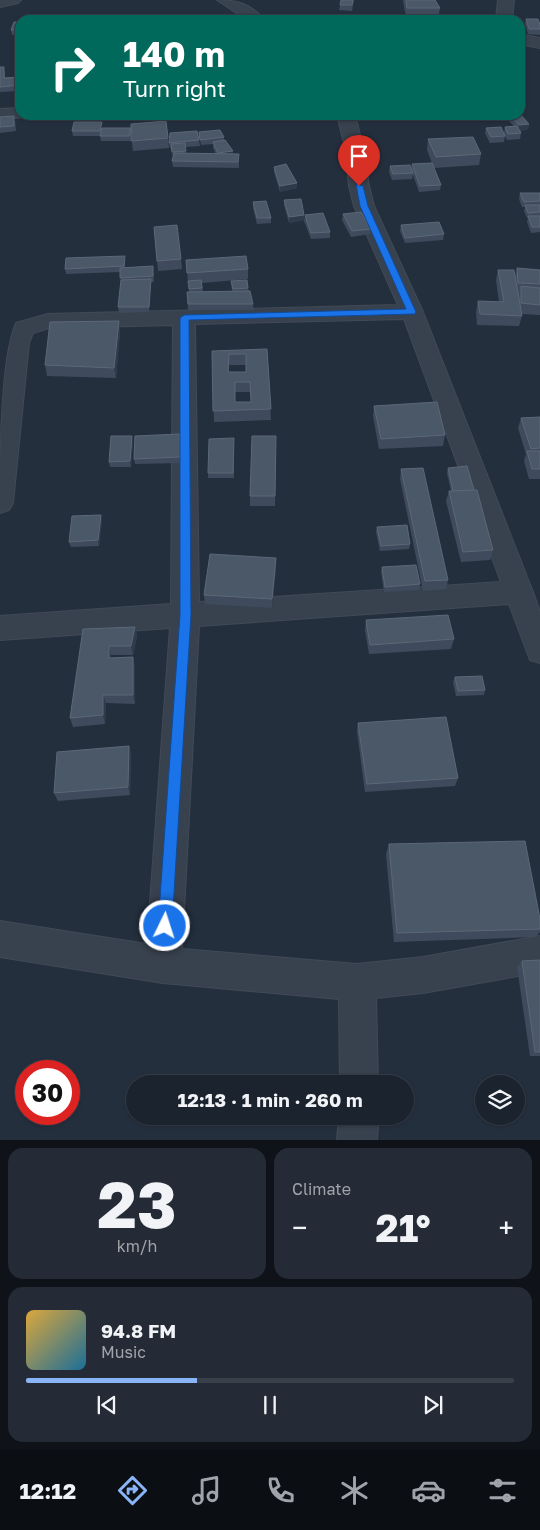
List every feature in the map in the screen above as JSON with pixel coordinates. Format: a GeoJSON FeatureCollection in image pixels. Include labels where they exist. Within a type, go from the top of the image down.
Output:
{"type":"FeatureCollection","features":[{"type":"Feature","properties":{"kind":"street"},"geometry":{"type":"LineString","coordinates":[[0,2],[13,0]]}},
{"type":"Feature","properties":{"kind":"street"},"geometry":{"type":"LineString","coordinates":[[225,0],[248,10]]}},
{"type":"Feature","properties":{"kind":"street"},"geometry":{"type":"LineString","coordinates":[[504,15],[506,0]]}},
{"type":"Feature","properties":{"kind":"street"},"geometry":{"type":"LineString","coordinates":[[525,40],[540,43]]}},
{"type":"Feature","properties":{"kind":"street"},"geometry":{"type":"LineString","coordinates":[[0,114],[15,113]]}},
{"type":"Feature","properties":{"kind":"street"},"geometry":{"type":"LineString","coordinates":[[347,120],[364,206],[412,312],[490,510],[540,651]]}},
{"type":"Feature","properties":{"kind":"street"},"geometry":{"type":"LineString","coordinates":[[0,503],[18,343],[24,328],[48,321],[412,312]]}},
{"type":"Feature","properties":{"kind":"street"},"geometry":{"type":"LineString","coordinates":[[163,965],[186,615],[184,318]]}},
{"type":"Feature","properties":{"kind":"street"},"geometry":{"type":"LineString","coordinates":[[0,628],[519,592]]}},
{"type":"Feature","properties":{"kind":"street"},"geometry":{"type":"LineString","coordinates":[[0,939],[163,965],[357,982],[423,975],[540,954]]}},
{"type":"Feature","properties":{"kind":"street"},"geometry":{"type":"LineString","coordinates":[[357,982],[359,1075]]}},
{"type":"Feature","properties":{"kind":"street"},"geometry":{"type":"LineString","coordinates":[[358,1140],[359,1125]]}},
{"type":"Feature","properties":{"kind":"building"},"geometry":{"type":"Polygon","coordinates":[[[341,0],[353,0],[352,5],[340,5],[341,0]]]}},
{"type":"Feature","properties":{"kind":"building"},"geometry":{"type":"Polygon","coordinates":[[[406,0],[435,0],[440,8],[407,8],[406,0]]]}},
{"type":"Feature","properties":{"kind":"building"},"geometry":{"type":"Polygon","coordinates":[[[526,19],[538,19],[540,29],[529,29],[526,19]]]}},
{"type":"Feature","properties":{"kind":"building"},"geometry":{"type":"Polygon","coordinates":[[[14,22],[15,22],[15,30],[11,30],[14,22]]]}},
{"type":"Feature","properties":{"kind":"building"},"geometry":{"type":"Polygon","coordinates":[[[0,67],[4,67],[4,78],[15,77],[15,86],[0,87],[0,67]]]}},
{"type":"Feature","properties":{"kind":"building"},"geometry":{"type":"Polygon","coordinates":[[[14,116],[14,126],[0,127],[0,117],[14,116]]]}},
{"type":"Feature","properties":{"kind":"building"},"geometry":{"type":"Polygon","coordinates":[[[514,120],[525,120],[529,124],[519,125],[514,120]]]}},
{"type":"Feature","properties":{"kind":"building"},"geometry":{"type":"Polygon","coordinates":[[[166,121],[168,138],[131,141],[131,124],[166,121]]]}},
{"type":"Feature","properties":{"kind":"building"},"geometry":{"type":"Polygon","coordinates":[[[74,122],[102,122],[100,131],[72,131],[74,122]]]}},
{"type":"Feature","properties":{"kind":"building"},"geometry":{"type":"Polygon","coordinates":[[[517,126],[521,133],[508,134],[505,127],[517,126]]]}},
{"type":"Feature","properties":{"kind":"building"},"geometry":{"type":"Polygon","coordinates":[[[501,127],[505,136],[491,137],[486,128],[501,127]]]}},
{"type":"Feature","properties":{"kind":"building"},"geometry":{"type":"Polygon","coordinates":[[[102,128],[131,128],[129,136],[100,136],[102,128]]]}},
{"type":"Feature","properties":{"kind":"building"},"geometry":{"type":"Polygon","coordinates":[[[220,130],[224,137],[200,140],[199,132],[220,130]]]}},
{"type":"Feature","properties":{"kind":"building"},"geometry":{"type":"Polygon","coordinates":[[[197,131],[199,140],[169,143],[170,133],[197,131]]]}},
{"type":"Feature","properties":{"kind":"building"},"geometry":{"type":"Polygon","coordinates":[[[473,137],[481,154],[436,157],[428,139],[473,137]]]}},
{"type":"Feature","properties":{"kind":"building"},"geometry":{"type":"Polygon","coordinates":[[[225,140],[233,151],[218,153],[213,142],[225,140]]]}},
{"type":"Feature","properties":{"kind":"building"},"geometry":{"type":"Polygon","coordinates":[[[185,143],[186,151],[172,152],[171,144],[185,143]]]}},
{"type":"Feature","properties":{"kind":"building"},"geometry":{"type":"Polygon","coordinates":[[[174,153],[239,154],[238,162],[172,161],[174,153]]]}},
{"type":"Feature","properties":{"kind":"building"},"geometry":{"type":"Polygon","coordinates":[[[432,163],[441,185],[420,186],[412,164],[432,163]]]}},
{"type":"Feature","properties":{"kind":"building"},"geometry":{"type":"Polygon","coordinates":[[[286,164],[297,183],[280,186],[274,167],[286,164]]]}},
{"type":"Feature","properties":{"kind":"building"},"geometry":{"type":"Polygon","coordinates":[[[410,165],[413,173],[393,174],[390,166],[410,165]]]}},
{"type":"Feature","properties":{"kind":"building"},"geometry":{"type":"Polygon","coordinates":[[[520,193],[540,193],[540,201],[524,202],[520,193]]]}},
{"type":"Feature","properties":{"kind":"building"},"geometry":{"type":"Polygon","coordinates":[[[301,199],[304,215],[289,217],[284,200],[301,199]]]}},
{"type":"Feature","properties":{"kind":"building"},"geometry":{"type":"Polygon","coordinates":[[[266,201],[271,218],[257,218],[253,202],[266,201]]]}},
{"type":"Feature","properties":{"kind":"building"},"geometry":{"type":"Polygon","coordinates":[[[525,205],[540,205],[540,212],[528,213],[525,205]]]}},
{"type":"Feature","properties":{"kind":"building"},"geometry":{"type":"Polygon","coordinates":[[[361,212],[371,229],[352,231],[343,214],[361,212]]]}},
{"type":"Feature","properties":{"kind":"building"},"geometry":{"type":"Polygon","coordinates":[[[323,213],[330,232],[311,233],[305,215],[323,213]]]}},
{"type":"Feature","properties":{"kind":"building"},"geometry":{"type":"Polygon","coordinates":[[[528,216],[540,216],[540,227],[532,227],[528,216]]]}},
{"type":"Feature","properties":{"kind":"building"},"geometry":{"type":"Polygon","coordinates":[[[439,222],[444,234],[405,238],[401,225],[439,222]]]}},
{"type":"Feature","properties":{"kind":"building"},"geometry":{"type":"Polygon","coordinates":[[[177,225],[181,259],[157,261],[154,227],[177,225]]]}},
{"type":"Feature","properties":{"kind":"building"},"geometry":{"type":"Polygon","coordinates":[[[125,256],[124,266],[65,269],[66,258],[125,256]]]}},
{"type":"Feature","properties":{"kind":"building"},"geometry":{"type":"Polygon","coordinates":[[[246,256],[248,269],[187,273],[186,260],[246,256]]]}},
{"type":"Feature","properties":{"kind":"building"},"geometry":{"type":"Polygon","coordinates":[[[153,266],[153,276],[120,278],[120,268],[153,266]]]}},
{"type":"Feature","properties":{"kind":"building"},"geometry":{"type":"Polygon","coordinates":[[[517,268],[540,270],[540,284],[518,283],[517,268]]]}},
{"type":"Feature","properties":{"kind":"building"},"geometry":{"type":"Polygon","coordinates":[[[498,270],[514,270],[522,316],[480,314],[478,301],[504,302],[498,270]]]}},
{"type":"Feature","properties":{"kind":"building"},"geometry":{"type":"Polygon","coordinates":[[[151,279],[149,307],[118,307],[121,280],[151,279]]]}},
{"type":"Feature","properties":{"kind":"building"},"geometry":{"type":"Polygon","coordinates":[[[201,280],[202,288],[189,289],[188,281],[201,280]]]}},
{"type":"Feature","properties":{"kind":"building"},"geometry":{"type":"Polygon","coordinates":[[[247,280],[248,288],[233,289],[231,281],[247,280]]]}},
{"type":"Feature","properties":{"kind":"building"},"geometry":{"type":"Polygon","coordinates":[[[521,286],[540,288],[540,305],[521,303],[521,286]]]}},
{"type":"Feature","properties":{"kind":"building"},"geometry":{"type":"Polygon","coordinates":[[[250,291],[253,304],[188,304],[187,292],[250,291]]]}},
{"type":"Feature","properties":{"kind":"building"},"geometry":{"type":"Polygon","coordinates":[[[119,321],[114,368],[45,365],[50,322],[119,321]]]}},
{"type":"Feature","properties":{"kind":"building"},"geometry":{"type":"Polygon","coordinates":[[[267,349],[271,409],[213,411],[212,351],[267,349]],[[229,354],[228,372],[246,372],[246,354],[229,354]],[[235,382],[235,402],[251,402],[250,382],[235,382]]]}},
{"type":"Feature","properties":{"kind":"building"},"geometry":{"type":"Polygon","coordinates":[[[437,402],[445,435],[381,439],[374,406],[437,402]]]}},
{"type":"Feature","properties":{"kind":"building"},"geometry":{"type":"Polygon","coordinates":[[[540,417],[540,448],[531,449],[521,418],[540,417]]]}},
{"type":"Feature","properties":{"kind":"building"},"geometry":{"type":"Polygon","coordinates":[[[180,434],[180,457],[134,459],[135,436],[180,434]]]}},
{"type":"Feature","properties":{"kind":"building"},"geometry":{"type":"Polygon","coordinates":[[[111,436],[132,436],[130,461],[109,462],[111,436]]]}},
{"type":"Feature","properties":{"kind":"building"},"geometry":{"type":"Polygon","coordinates":[[[252,436],[276,436],[275,496],[250,496],[252,436]]]}},
{"type":"Feature","properties":{"kind":"building"},"geometry":{"type":"Polygon","coordinates":[[[234,438],[233,473],[208,473],[209,439],[234,438]]]}},
{"type":"Feature","properties":{"kind":"building"},"geometry":{"type":"Polygon","coordinates":[[[527,451],[540,451],[540,469],[532,469],[527,451]]]}},
{"type":"Feature","properties":{"kind":"building"},"geometry":{"type":"Polygon","coordinates":[[[467,466],[474,490],[453,491],[448,468],[467,466]]]}},
{"type":"Feature","properties":{"kind":"building"},"geometry":{"type":"Polygon","coordinates":[[[423,468],[448,580],[425,581],[401,469],[423,468]]]}},
{"type":"Feature","properties":{"kind":"building"},"geometry":{"type":"Polygon","coordinates":[[[477,490],[493,550],[463,552],[449,491],[477,490]]]}},
{"type":"Feature","properties":{"kind":"building"},"geometry":{"type":"Polygon","coordinates":[[[101,515],[98,540],[69,542],[72,516],[101,515]]]}},
{"type":"Feature","properties":{"kind":"building"},"geometry":{"type":"Polygon","coordinates":[[[407,525],[410,544],[381,546],[377,527],[407,525]]]}},
{"type":"Feature","properties":{"kind":"building"},"geometry":{"type":"Polygon","coordinates":[[[210,554],[276,558],[272,599],[204,595],[210,554]]]}},
{"type":"Feature","properties":{"kind":"building"},"geometry":{"type":"Polygon","coordinates":[[[416,565],[420,584],[385,587],[382,567],[416,565]]]}},
{"type":"Feature","properties":{"kind":"building"},"geometry":{"type":"Polygon","coordinates":[[[448,615],[454,639],[370,645],[366,620],[448,615]]]}},
{"type":"Feature","properties":{"kind":"building"},"geometry":{"type":"Polygon","coordinates":[[[135,627],[131,646],[109,646],[109,658],[133,657],[133,695],[103,695],[103,715],[70,718],[83,629],[135,627]]]}},
{"type":"Feature","properties":{"kind":"building"},"geometry":{"type":"Polygon","coordinates":[[[482,676],[485,690],[458,691],[455,677],[482,676]]]}},
{"type":"Feature","properties":{"kind":"building"},"geometry":{"type":"Polygon","coordinates":[[[446,717],[458,778],[367,784],[358,723],[446,717]]]}},
{"type":"Feature","properties":{"kind":"building"},"geometry":{"type":"Polygon","coordinates":[[[129,746],[128,787],[54,793],[57,752],[129,746]]]}},
{"type":"Feature","properties":{"kind":"building"},"geometry":{"type":"Polygon","coordinates":[[[525,841],[540,919],[540,929],[397,933],[389,844],[525,841]]]}},
{"type":"Feature","properties":{"kind":"building"},"geometry":{"type":"Polygon","coordinates":[[[540,960],[540,1052],[535,1052],[522,961],[540,960]]]}},
{"type":"Feature","properties":{"kind":"route"},"geometry":{"type":"LineString","coordinates":[[165,926],[186,615],[184,318],[412,312],[364,206],[359,186]]}}]}
